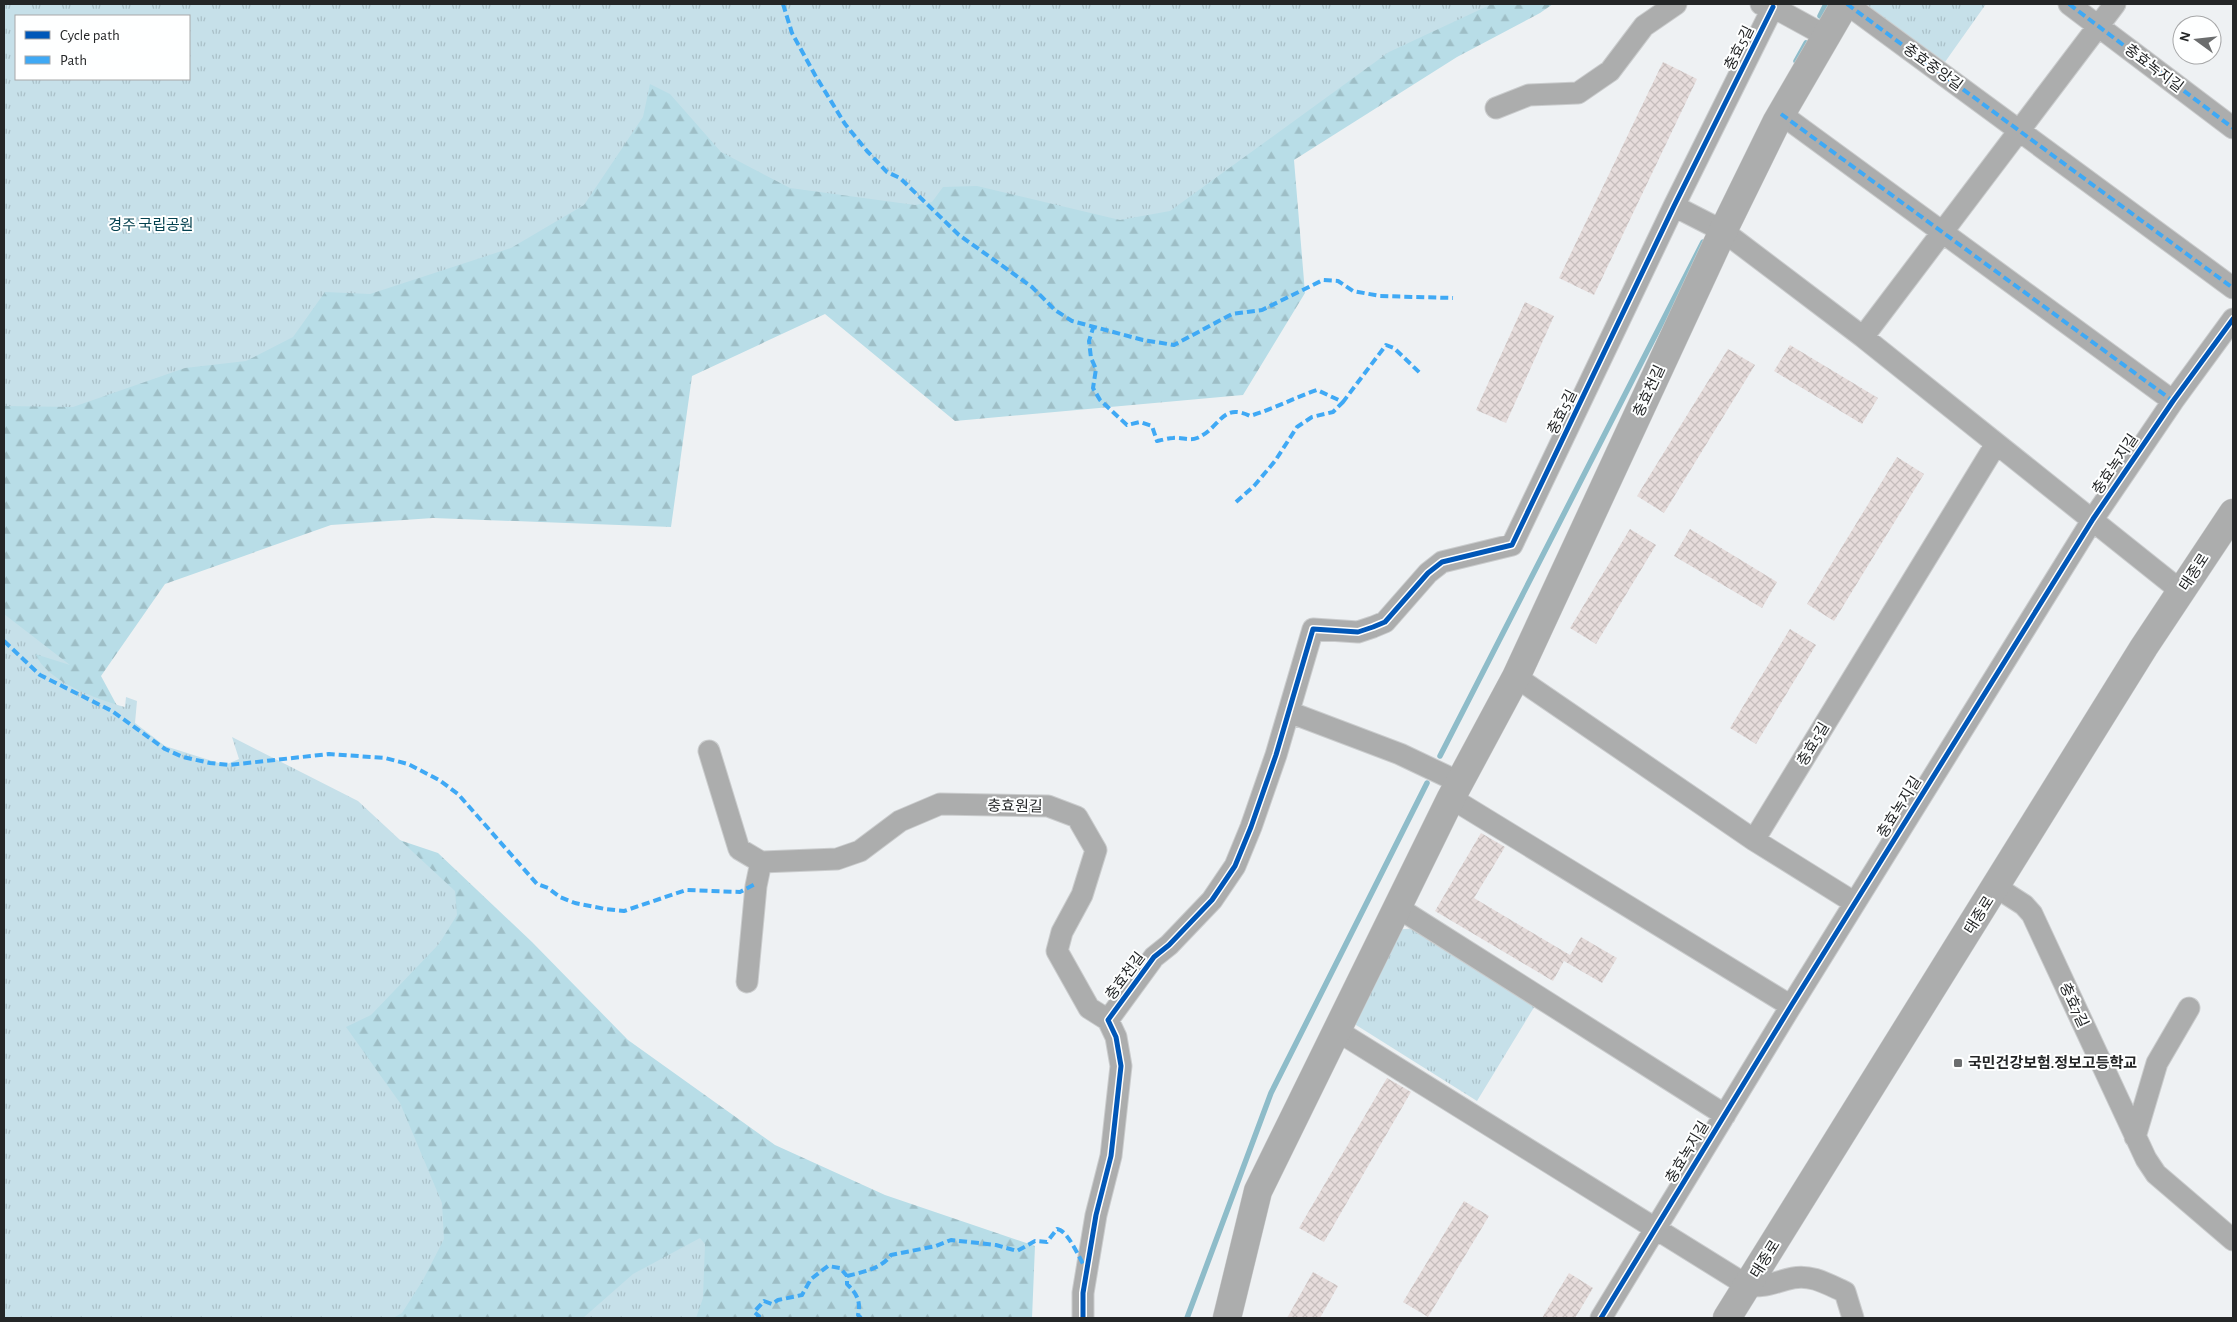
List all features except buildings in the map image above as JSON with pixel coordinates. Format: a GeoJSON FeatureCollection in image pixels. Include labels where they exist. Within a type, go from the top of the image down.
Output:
{"type":"FeatureCollection","features":[{"type":"Feature","properties":{"kind":"street"},"geometry":{"type":"LineString","coordinates":[[1496,108],[1529,95],[1578,93],[1610,71],[1644,26],[1676,4]]}},
{"type":"Feature","properties":{"kind":"street","name":"충효천길"},"geometry":{"type":"LineString","coordinates":[[1227,1318],[1258,1191],[1396,907],[1455,790],[1516,677],[1723,231],[1781,114],[1846,4]]}},
{"type":"Feature","properties":{"kind":"street","name":"충효중앙길"},"geometry":{"type":"LineString","coordinates":[[1846,4],[2020,130]]}},
{"type":"Feature","properties":{"kind":"street"},"geometry":{"type":"LineString","coordinates":[[2069,4],[2098,26]]}},
{"type":"Feature","properties":{"kind":"street"},"geometry":{"type":"LineString","coordinates":[[1863,338],[2115,4]]}},
{"type":"Feature","properties":{"kind":"street"},"geometry":{"type":"LineString","coordinates":[[1767,5],[1826,36]]}},
{"type":"Feature","properties":{"kind":"street","name":"충효5길"},"geometry":{"type":"LineString","coordinates":[[1289,712],[1313,629],[1358,632],[1385,622],[1428,573],[1442,562],[1512,545],[1674,206],[1767,5]]}},
{"type":"Feature","properties":{"kind":"street","name":"충효녹지길"},"geometry":{"type":"LineString","coordinates":[[2098,26],[2233,128]]}},
{"type":"Feature","properties":{"kind":"street"},"geometry":{"type":"LineString","coordinates":[[1781,114],[2172,401]]}},
{"type":"Feature","properties":{"kind":"street"},"geometry":{"type":"LineString","coordinates":[[2020,130],[2233,288]]}},
{"type":"Feature","properties":{"kind":"street"},"geometry":{"type":"LineString","coordinates":[[1674,206],[1723,231],[1863,338],[2093,519],[2181,591]]}},
{"type":"Feature","properties":{"kind":"street","name":"충효녹지길"},"geometry":{"type":"LineString","coordinates":[[1601,1318],[1791,1006],[2093,519],[2172,401],[2233,319]]}},
{"type":"Feature","properties":{"kind":"street","name":"충효5길"},"geometry":{"type":"LineString","coordinates":[[1754,840],[1996,444]]}},
{"type":"Feature","properties":{"kind":"street","name":"태종로"},"geometry":{"type":"LineString","coordinates":[[1727,1318],[2144,647],[2233,513]]}},
{"type":"Feature","properties":{"kind":"street"},"geometry":{"type":"LineString","coordinates":[[1516,677],[1754,840],[1855,903]]}},
{"type":"Feature","properties":{"kind":"street"},"geometry":{"type":"LineString","coordinates":[[1289,712],[1400,754],[1791,1006]]}},
{"type":"Feature","properties":{"kind":"street","name":"충효천길"},"geometry":{"type":"LineString","coordinates":[[1083,1318],[1083,1293],[1096,1215],[1111,1156],[1122,1066],[1116,1037],[1108,1020],[1154,957],[1169,945],[1212,900],[1235,866],[1251,827],[1289,712]]}},
{"type":"Feature","properties":{"kind":"street"},"geometry":{"type":"LineString","coordinates":[[709,751],[739,850],[761,862],[756,886],[747,982]]}},
{"type":"Feature","properties":{"kind":"street","name":"충효원길"},"geometry":{"type":"LineString","coordinates":[[761,862],[837,859],[860,851],[900,821],[940,804],[1048,806],[1078,816],[1096,850],[1082,896],[1062,932],[1057,951],[1089,1008],[1108,1020]]}},
{"type":"Feature","properties":{"kind":"street","name":"충효7길"},"geometry":{"type":"LineString","coordinates":[[1996,887],[2024,905],[2032,914],[2135,1137],[2156,1174],[2233,1240]]}},
{"type":"Feature","properties":{"kind":"street","name":"충효녹지길"},"geometry":{"type":"LineString","coordinates":[[1396,907],[1725,1115]]}},
{"type":"Feature","properties":{"kind":"street"},"geometry":{"type":"LineString","coordinates":[[2135,1137],[2157,1062],[2189,1008]]}},
{"type":"Feature","properties":{"kind":"street"},"geometry":{"type":"LineString","coordinates":[[1336,1030],[1748,1286],[1763,1287],[1795,1277],[1818,1279],[1845,1292],[1854,1318]]}},
{"type":"Feature","properties":{"kind":"green space"},"geometry":{"type":"Polygon","coordinates":[[[4,4],[1553,4],[1540,13],[1457,57],[1294,160],[1305,293],[1243,395],[955,421],[825,314],[692,376],[671,527],[433,518],[331,525],[165,584],[101,676],[143,754],[438,853],[532,942],[628,1040],[775,1145],[885,1195],[1035,1246],[1032,1318],[4,1318],[4,4]]]}},
{"type":"Feature","properties":{"kind":"green space","name":"경주 국립공원"},"geometry":{"type":"Polygon","coordinates":[[[4,4],[1492,4],[1389,52],[1170,211],[1120,220],[977,186],[943,187],[932,202],[915,205],[790,188],[721,152],[670,94],[650,84],[643,117],[584,205],[511,248],[370,294],[325,292],[293,337],[246,361],[185,368],[73,407],[4,406],[4,4]]]}},
{"type":"Feature","properties":{"kind":"green space"},"geometry":{"type":"Polygon","coordinates":[[[1864,4],[1986,4],[1945,62],[1864,4]]]}},
{"type":"Feature","properties":{"kind":"green space"},"geometry":{"type":"Polygon","coordinates":[[[4,614],[70,665],[35,654],[50,673],[62,681],[87,694],[125,707],[126,697],[137,701],[135,723],[165,746],[225,765],[239,759],[232,737],[358,801],[455,891],[457,915],[439,944],[371,1015],[346,1027],[400,1103],[442,1203],[444,1239],[423,1280],[402,1313],[393,1318],[4,1318],[4,614]]]}},
{"type":"Feature","properties":{"kind":"green space"},"geometry":{"type":"Polygon","coordinates":[[[1417,928],[1536,1004],[1477,1101],[1356,1025],[1351,1011],[1393,930],[1417,928]]]}},
{"type":"Feature","properties":{"kind":"green space"},"geometry":{"type":"Polygon","coordinates":[[[700,1238],[705,1244],[703,1298],[696,1318],[583,1318],[633,1274],[700,1238]]]}},
{"type":"Feature","properties":{"kind":"waterway"},"geometry":{"type":"LineString","coordinates":[[1820,16],[1826,4]]}},
{"type":"Feature","properties":{"kind":"waterway"},"geometry":{"type":"LineString","coordinates":[[1796,61],[1806,43]]}},
{"type":"Feature","properties":{"kind":"waterway"},"geometry":{"type":"LineString","coordinates":[[1440,756],[1703,242]]}},
{"type":"Feature","properties":{"kind":"waterway"},"geometry":{"type":"LineString","coordinates":[[1187,1318],[1271,1093],[1427,783]]}},
{"type":"Feature","properties":{"kind":"marked path"},"geometry":{"type":"LineString","coordinates":[[783,4],[792,33],[815,75],[845,124],[867,151],[887,172],[900,178],[959,235],[1032,287],[1055,310],[1072,321],[1143,340],[1174,345],[1232,314],[1262,310],[1323,280],[1338,281],[1353,291],[1380,296],[1453,298]]}},
{"type":"Feature","properties":{"kind":"marked path"},"geometry":{"type":"LineString","coordinates":[[1847,4],[2233,288]]}},
{"type":"Feature","properties":{"kind":"marked path"},"geometry":{"type":"LineString","coordinates":[[2069,4],[2233,128]]}},
{"type":"Feature","properties":{"kind":"marked path"},"geometry":{"type":"LineString","coordinates":[[1781,114],[2173,401]]}},
{"type":"Feature","properties":{"kind":"marked path"},"geometry":{"type":"LineString","coordinates":[[1094,325],[1089,341],[1091,358],[1096,369],[1093,388],[1100,400],[1127,425],[1140,422],[1152,426],[1157,441],[1171,438],[1197,438],[1205,434],[1227,414],[1233,412],[1250,416],[1317,390],[1343,402],[1386,345],[1394,348],[1420,373]]}},
{"type":"Feature","properties":{"kind":"marked path"},"geometry":{"type":"LineString","coordinates":[[1236,502],[1254,486],[1275,461],[1297,427],[1312,417],[1333,412],[1343,402]]}},
{"type":"Feature","properties":{"kind":"marked path"},"geometry":{"type":"LineString","coordinates":[[4,641],[40,675],[112,711],[165,749],[183,757],[229,765],[329,754],[385,758],[408,764],[439,780],[458,794],[537,884],[575,903],[624,911],[686,890],[740,892],[757,883]]}},
{"type":"Feature","properties":{"kind":"marked path"},"geometry":{"type":"LineString","coordinates":[[847,1276],[877,1267],[891,1255],[936,1246],[951,1240],[996,1245],[1017,1251],[1035,1241],[1047,1242],[1057,1229],[1065,1234],[1086,1269]]}},
{"type":"Feature","properties":{"kind":"marked path"},"geometry":{"type":"LineString","coordinates":[[757,1318],[759,1316],[754,1312],[764,1301],[772,1304],[778,1300],[802,1295],[811,1279],[828,1266],[840,1268],[847,1276],[847,1284],[857,1298],[859,1306],[858,1315],[861,1318]]}},
{"type":"Feature","properties":{"kind":"cycle path"},"geometry":{"type":"LineString","coordinates":[[1083,1318],[1083,1293],[1096,1215],[1111,1156],[1121,1066],[1116,1037],[1108,1020],[1154,957],[1169,945],[1212,900],[1235,866],[1276,755],[1313,629],[1358,632],[1385,622],[1428,573],[1442,562],[1512,545],[1674,206],[1773,7]]}},
{"type":"Feature","properties":{"kind":"cycle path"},"geometry":{"type":"LineString","coordinates":[[1601,1318],[1791,1006],[2093,519],[2173,401],[2233,319]]}},
{"type":"Feature","properties":{"kind":"place","name":"국민건강보험.정보고등학교"},"geometry":{"type":"Point","coordinates":[1958,1063]}}]}
